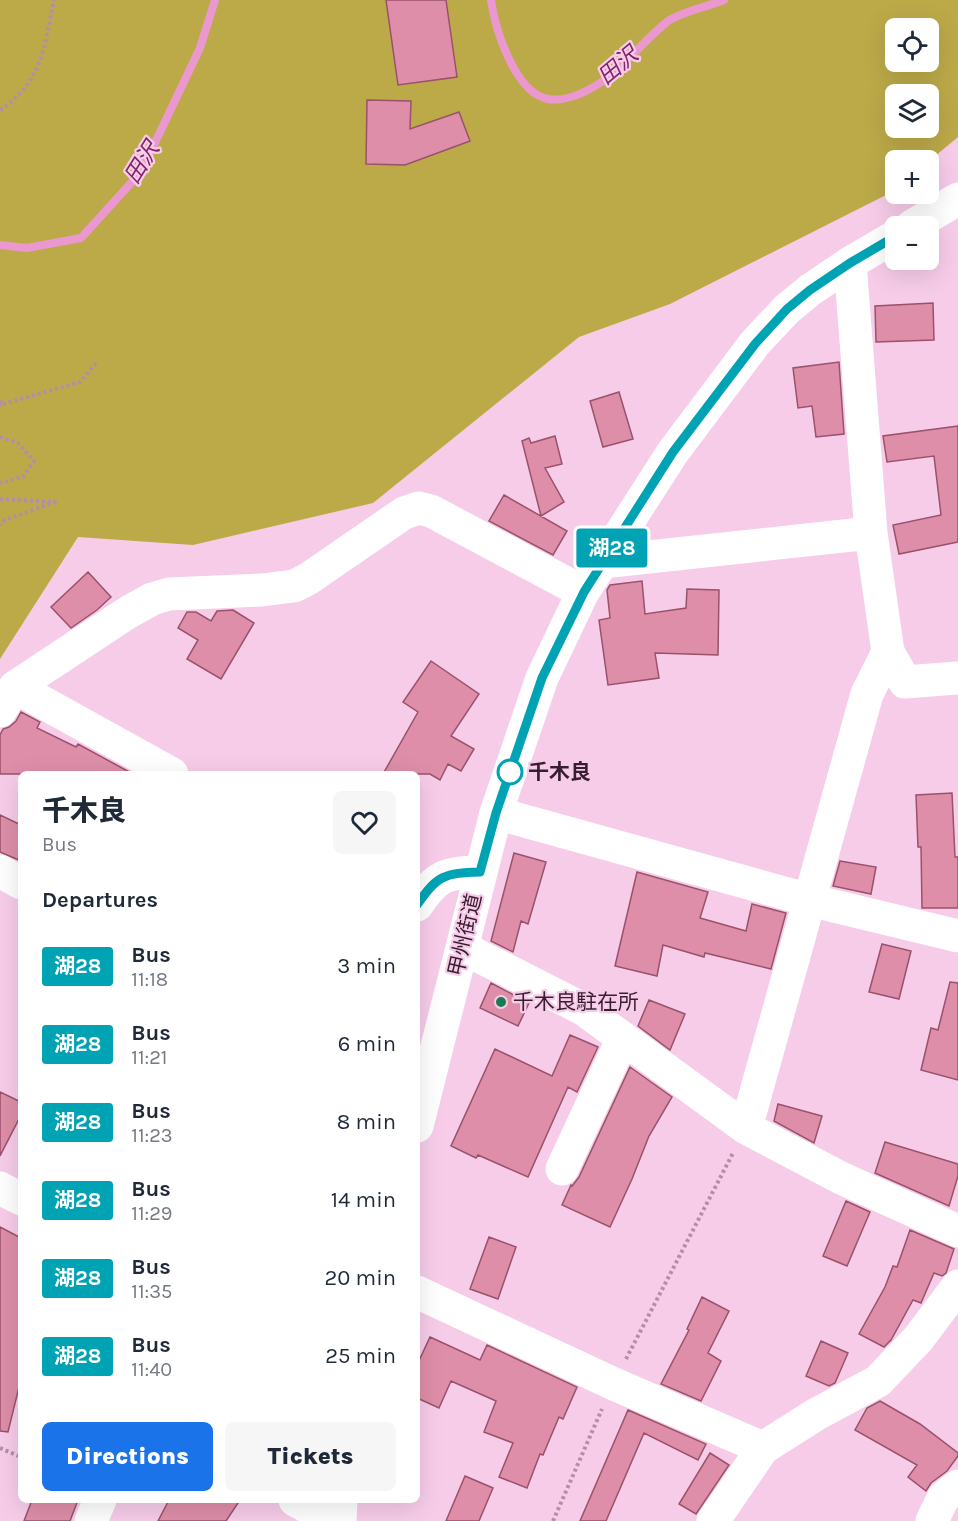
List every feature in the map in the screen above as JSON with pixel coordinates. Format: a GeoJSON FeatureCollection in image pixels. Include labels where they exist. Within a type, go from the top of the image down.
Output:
{"type":"FeatureCollection","features":[{"type":"Feature","properties":{"kind":"main road"},"geometry":{"type":"LineString","coordinates":[[929,216],[958,199]]}},
{"type":"Feature","properties":{"kind":"main road","name":"甲州街道"},"geometry":{"type":"LineString","coordinates":[[420,1114],[496,813],[542,678],[584,592],[673,452],[755,344],[802,296],[885,242]]}},
{"type":"Feature","properties":{"kind":"main road"},"geometry":{"type":"LineString","coordinates":[[850,263],[871,533],[888,652],[905,682],[958,678]]}},
{"type":"Feature","properties":{"kind":"main road"},"geometry":{"type":"LineString","coordinates":[[159,771],[134,765],[7,699],[51,662],[152,599],[169,594],[262,590],[294,586],[308,579],[404,513],[419,508],[431,511],[584,592]]}},
{"type":"Feature","properties":{"kind":"main road"},"geometry":{"type":"LineString","coordinates":[[602,562],[871,533]]}},
{"type":"Feature","properties":{"kind":"main road"},"geometry":{"type":"LineString","coordinates":[[746,1128],[867,694],[888,652]]}},
{"type":"Feature","properties":{"kind":"main road"},"geometry":{"type":"LineString","coordinates":[[496,813],[809,900],[958,936]]}},
{"type":"Feature","properties":{"kind":"main road"},"geometry":{"type":"LineString","coordinates":[[0,871],[18,880]]}},
{"type":"Feature","properties":{"kind":"main road"},"geometry":{"type":"LineString","coordinates":[[420,900],[434,883],[452,873],[480,872]]}},
{"type":"Feature","properties":{"kind":"main road"},"geometry":{"type":"LineString","coordinates":[[463,948],[583,1009],[746,1128],[841,1178],[958,1231]]}},
{"type":"Feature","properties":{"kind":"main road"},"geometry":{"type":"LineString","coordinates":[[562,1169],[623,1038]]}},
{"type":"Feature","properties":{"kind":"main road"},"geometry":{"type":"LineString","coordinates":[[0,1188],[18,1197]]}},
{"type":"Feature","properties":{"kind":"main road"},"geometry":{"type":"LineString","coordinates":[[713,1521],[763,1448],[815,1415],[879,1381],[918,1339],[958,1286]]}},
{"type":"Feature","properties":{"kind":"main road"},"geometry":{"type":"LineString","coordinates":[[420,1293],[614,1384],[763,1448]]}},
{"type":"Feature","properties":{"kind":"main road"},"geometry":{"type":"LineString","coordinates":[[932,1521],[943,1498],[958,1486]]}},
{"type":"Feature","properties":{"kind":"main road"},"geometry":{"type":"LineString","coordinates":[[91,1521],[99,1503]]}},
{"type":"Feature","properties":{"kind":"main road"},"geometry":{"type":"LineString","coordinates":[[300,1503],[333,1521]]}},
{"type":"Feature","properties":{"kind":"main road"},"geometry":{"type":"LineString","coordinates":[[340,1521],[341,1503]]}},
{"type":"Feature","properties":{"kind":"path"},"geometry":{"type":"LineString","coordinates":[[0,110],[17,98],[41,63],[54,0]]}},
{"type":"Feature","properties":{"kind":"path"},"geometry":{"type":"LineString","coordinates":[[1,403],[80,382],[98,362]]}},
{"type":"Feature","properties":{"kind":"path"},"geometry":{"type":"LineString","coordinates":[[0,437],[18,443],[34,461],[23,477],[0,483]]}},
{"type":"Feature","properties":{"kind":"path"},"geometry":{"type":"LineString","coordinates":[[0,499],[55,502],[5,520],[0,525]]}},
{"type":"Feature","properties":{"kind":"path"},"geometry":{"type":"LineString","coordinates":[[553,1521],[614,1384],[746,1128]]}},
{"type":"Feature","properties":{"kind":"path"},"geometry":{"type":"LineString","coordinates":[[0,1448],[18,1456]]}},
{"type":"Feature","properties":{"kind":"shaded area"},"geometry":{"type":"Polygon","coordinates":[[[0,0],[958,0],[958,137],[939,153],[939,150],[885,150],[885,196],[670,304],[579,337],[373,503],[193,545],[78,537],[0,659],[0,0]]]}},
{"type":"Feature","properties":{"kind":"building"},"geometry":{"type":"Polygon","coordinates":[[[386,0],[446,0],[457,77],[398,85],[386,0]]]}},
{"type":"Feature","properties":{"kind":"building"},"geometry":{"type":"Polygon","coordinates":[[[367,100],[411,101],[410,129],[459,112],[470,141],[405,165],[366,164],[367,100]]]}},
{"type":"Feature","properties":{"kind":"building"},"geometry":{"type":"Polygon","coordinates":[[[933,303],[934,340],[876,342],[875,306],[933,303]]]}},
{"type":"Feature","properties":{"kind":"building"},"geometry":{"type":"Polygon","coordinates":[[[839,362],[844,434],[816,437],[812,406],[798,408],[793,368],[839,362]]]}},
{"type":"Feature","properties":{"kind":"building"},"geometry":{"type":"Polygon","coordinates":[[[619,392],[633,439],[603,447],[590,401],[619,392]]]}},
{"type":"Feature","properties":{"kind":"building"},"geometry":{"type":"Polygon","coordinates":[[[958,426],[958,542],[899,554],[893,525],[941,515],[934,456],[887,462],[883,436],[958,426]]]}},
{"type":"Feature","properties":{"kind":"building"},"geometry":{"type":"Polygon","coordinates":[[[555,436],[562,464],[545,468],[564,502],[541,516],[522,441],[529,438],[531,443],[555,436]]]}},
{"type":"Feature","properties":{"kind":"building"},"geometry":{"type":"Polygon","coordinates":[[[504,495],[567,531],[553,555],[489,521],[504,495]]]}},
{"type":"Feature","properties":{"kind":"building"},"geometry":{"type":"Polygon","coordinates":[[[88,572],[111,597],[71,628],[51,607],[88,572]]]}},
{"type":"Feature","properties":{"kind":"building"},"geometry":{"type":"Polygon","coordinates":[[[642,581],[645,614],[686,608],[687,589],[719,590],[718,655],[655,653],[659,678],[608,685],[599,620],[610,618],[607,590],[610,585],[642,581]]]}},
{"type":"Feature","properties":{"kind":"building"},"geometry":{"type":"Polygon","coordinates":[[[233,610],[254,623],[221,679],[187,659],[198,640],[178,628],[187,612],[196,612],[211,621],[217,611],[233,610]]]}},
{"type":"Feature","properties":{"kind":"building"},"geometry":{"type":"Polygon","coordinates":[[[431,661],[479,694],[451,736],[474,749],[461,771],[448,764],[440,780],[430,774],[420,774],[420,771],[385,771],[418,712],[403,702],[431,661]]]}},
{"type":"Feature","properties":{"kind":"building"},"geometry":{"type":"Polygon","coordinates":[[[21,712],[40,722],[37,728],[76,747],[78,744],[128,771],[18,771],[18,774],[0,774],[0,735],[3,729],[16,721],[21,712]]]}},
{"type":"Feature","properties":{"kind":"building"},"geometry":{"type":"Polygon","coordinates":[[[952,793],[955,857],[958,857],[958,908],[922,908],[921,847],[918,847],[916,795],[952,793]]]}},
{"type":"Feature","properties":{"kind":"building"},"geometry":{"type":"Polygon","coordinates":[[[0,815],[18,824],[18,860],[0,852],[0,815]]]}},
{"type":"Feature","properties":{"kind":"building"},"geometry":{"type":"Polygon","coordinates":[[[514,853],[546,862],[528,924],[521,921],[513,952],[491,941],[514,853]]]}},
{"type":"Feature","properties":{"kind":"building"},"geometry":{"type":"Polygon","coordinates":[[[840,861],[876,867],[871,894],[833,886],[840,861]]]}},
{"type":"Feature","properties":{"kind":"building"},"geometry":{"type":"Polygon","coordinates":[[[637,872],[708,892],[700,918],[746,931],[752,904],[786,913],[771,969],[705,953],[704,957],[663,945],[657,976],[615,966],[637,872]]]}},
{"type":"Feature","properties":{"kind":"building"},"geometry":{"type":"Polygon","coordinates":[[[882,944],[911,951],[899,999],[869,992],[882,944]]]}},
{"type":"Feature","properties":{"kind":"building"},"geometry":{"type":"Polygon","coordinates":[[[950,982],[958,983],[958,1080],[921,1070],[931,1028],[938,1030],[950,982]]]}},
{"type":"Feature","properties":{"kind":"building"},"geometry":{"type":"Polygon","coordinates":[[[491,983],[529,1003],[518,1026],[480,1008],[491,983]]]}},
{"type":"Feature","properties":{"kind":"building"},"geometry":{"type":"Polygon","coordinates":[[[649,1000],[685,1014],[670,1050],[638,1026],[649,1000]]]}},
{"type":"Feature","properties":{"kind":"building"},"geometry":{"type":"Polygon","coordinates":[[[570,1035],[598,1047],[577,1092],[568,1087],[528,1177],[451,1146],[495,1049],[552,1076],[570,1035]]]}},
{"type":"Feature","properties":{"kind":"building"},"geometry":{"type":"Polygon","coordinates":[[[630,1067],[672,1097],[649,1136],[610,1227],[562,1205],[571,1185],[579,1177],[630,1067]]]}},
{"type":"Feature","properties":{"kind":"building"},"geometry":{"type":"Polygon","coordinates":[[[0,1092],[18,1101],[18,1121],[0,1156],[0,1092]]]}},
{"type":"Feature","properties":{"kind":"building"},"geometry":{"type":"Polygon","coordinates":[[[778,1104],[822,1116],[814,1143],[774,1121],[778,1104]]]}},
{"type":"Feature","properties":{"kind":"building"},"geometry":{"type":"Polygon","coordinates":[[[885,1142],[958,1164],[958,1176],[949,1206],[875,1173],[885,1142]]]}},
{"type":"Feature","properties":{"kind":"building"},"geometry":{"type":"Polygon","coordinates":[[[846,1201],[870,1212],[847,1266],[823,1256],[846,1201]]]}},
{"type":"Feature","properties":{"kind":"building"},"geometry":{"type":"Polygon","coordinates":[[[0,1227],[18,1236],[18,1391],[8,1432],[0,1431],[0,1227]]]}},
{"type":"Feature","properties":{"kind":"building"},"geometry":{"type":"Polygon","coordinates":[[[910,1230],[954,1249],[946,1273],[942,1276],[934,1273],[921,1303],[913,1300],[891,1340],[884,1347],[859,1334],[885,1287],[893,1266],[897,1267],[910,1230]]]}},
{"type":"Feature","properties":{"kind":"building"},"geometry":{"type":"Polygon","coordinates":[[[489,1237],[516,1247],[498,1299],[470,1289],[489,1237]]]}},
{"type":"Feature","properties":{"kind":"building"},"geometry":{"type":"Polygon","coordinates":[[[702,1297],[729,1311],[708,1353],[721,1361],[701,1401],[661,1384],[689,1330],[687,1329],[702,1297]]]}},
{"type":"Feature","properties":{"kind":"building"},"geometry":{"type":"Polygon","coordinates":[[[430,1337],[480,1360],[487,1345],[577,1387],[563,1419],[559,1417],[543,1455],[540,1454],[527,1488],[499,1477],[513,1443],[484,1432],[496,1401],[451,1381],[439,1408],[420,1399],[420,1359],[430,1337]]]}},
{"type":"Feature","properties":{"kind":"building"},"geometry":{"type":"Polygon","coordinates":[[[821,1341],[848,1353],[835,1383],[829,1386],[806,1376],[821,1341]]]}},
{"type":"Feature","properties":{"kind":"building"},"geometry":{"type":"Polygon","coordinates":[[[880,1401],[920,1424],[958,1453],[947,1471],[931,1483],[926,1491],[908,1477],[917,1465],[855,1430],[867,1408],[880,1401]]]}},
{"type":"Feature","properties":{"kind":"building"},"geometry":{"type":"Polygon","coordinates":[[[628,1410],[706,1444],[698,1460],[644,1433],[606,1521],[580,1521],[628,1410]]]}},
{"type":"Feature","properties":{"kind":"building"},"geometry":{"type":"Polygon","coordinates":[[[710,1453],[729,1465],[696,1514],[679,1504],[710,1453]]]}},
{"type":"Feature","properties":{"kind":"building"},"geometry":{"type":"Polygon","coordinates":[[[465,1476],[493,1488],[479,1521],[446,1521],[465,1476]]]}},
{"type":"Feature","properties":{"kind":"building"},"geometry":{"type":"Polygon","coordinates":[[[31,1503],[77,1503],[70,1521],[24,1521],[31,1503]]]}},
{"type":"Feature","properties":{"kind":"building"},"geometry":{"type":"Polygon","coordinates":[[[167,1503],[238,1503],[226,1521],[158,1521],[167,1503]]]}},
{"type":"Feature","properties":{"kind":"waterway","name":"田沢"},"geometry":{"type":"LineString","coordinates":[[0,245],[27,248],[81,238],[141,172],[200,48],[215,0]]}},
{"type":"Feature","properties":{"kind":"waterway","name":"田沢"},"geometry":{"type":"LineString","coordinates":[[491,0],[502,42],[517,73],[536,94],[555,100],[576,96],[600,83],[668,21],[724,0]]}},
{"type":"Feature","properties":{"kind":"bus line","name":"湖28"},"geometry":{"type":"LineString","coordinates":[[420,901],[434,883],[452,873],[480,872],[496,813],[542,678],[584,592],[673,452],[755,344],[787,309],[810,290],[885,242]]}},
{"type":"Feature","properties":{"kind":"place","name":"千木良"},"geometry":{"type":"Point","coordinates":[510,772]}},
{"type":"Feature","properties":{"kind":"place","name":"千木良駐在所"},"geometry":{"type":"Point","coordinates":[501,1002]}}]}
